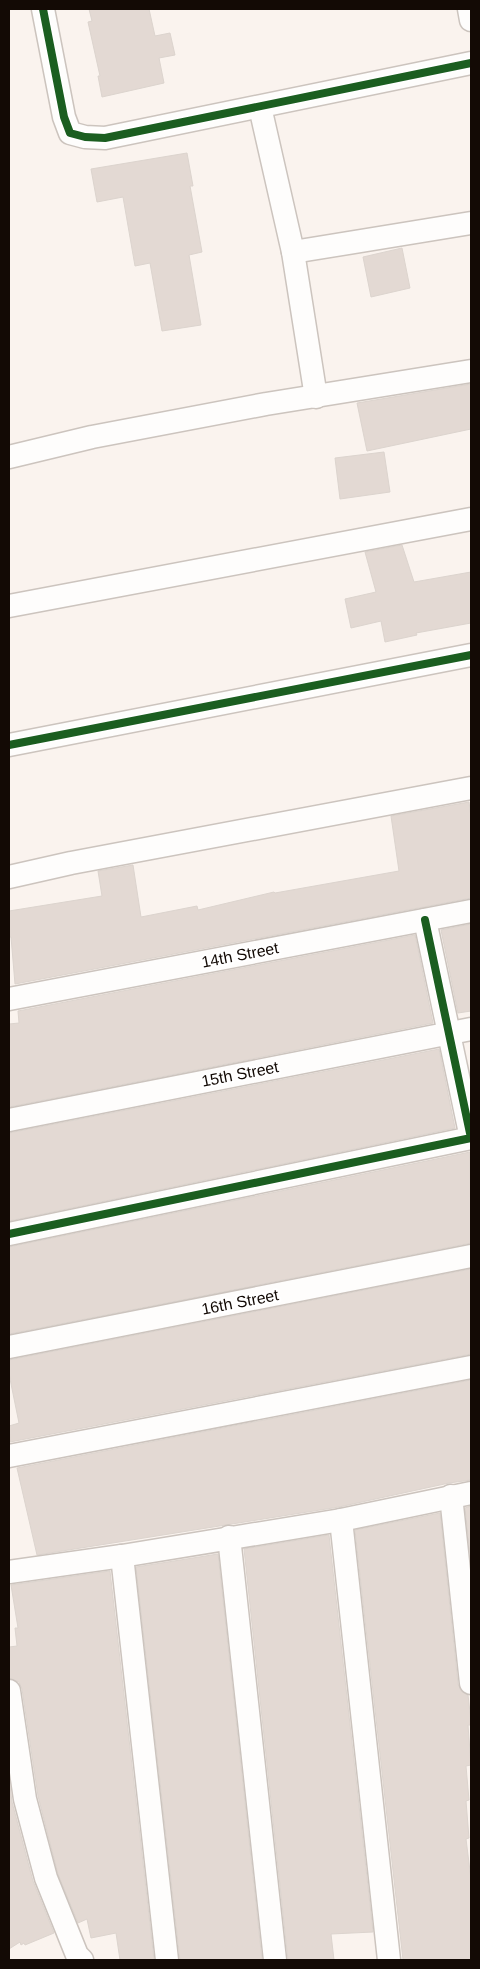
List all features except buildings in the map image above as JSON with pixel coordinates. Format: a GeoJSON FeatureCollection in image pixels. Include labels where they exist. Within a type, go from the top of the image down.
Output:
{"type":"FeatureCollection","features":[{"type":"Feature","properties":{"kind":"street"},"geometry":{"type":"LineString","coordinates":[[43,9],[64,117],[70,132],[85,137],[105,138],[471,62]]}},
{"type":"Feature","properties":{"kind":"street"},"geometry":{"type":"LineString","coordinates":[[469,9],[471,20]]}},
{"type":"Feature","properties":{"kind":"street"},"geometry":{"type":"LineString","coordinates":[[260,107],[294,252],[316,397]]}},
{"type":"Feature","properties":{"kind":"street"},"geometry":{"type":"LineString","coordinates":[[294,252],[471,223]]}},
{"type":"Feature","properties":{"kind":"street"},"geometry":{"type":"LineString","coordinates":[[9,456],[92,437],[257,406],[471,371]]}},
{"type":"Feature","properties":{"kind":"street"},"geometry":{"type":"LineString","coordinates":[[9,606],[471,519]]}},
{"type":"Feature","properties":{"kind":"street"},"geometry":{"type":"LineString","coordinates":[[9,745],[471,655]]}},
{"type":"Feature","properties":{"kind":"street"},"geometry":{"type":"LineString","coordinates":[[9,877],[71,863],[471,788]]}},
{"type":"Feature","properties":{"kind":"street","name":"14th Street"},"geometry":{"type":"LineString","coordinates":[[9,999],[471,911]]}},
{"type":"Feature","properties":{"kind":"street"},"geometry":{"type":"LineString","coordinates":[[9,1234],[471,1138],[461,1031],[425,920]]}},
{"type":"Feature","properties":{"kind":"street","name":"15th Street"},"geometry":{"type":"LineString","coordinates":[[9,1120],[461,1031]]}},
{"type":"Feature","properties":{"kind":"street","name":"16th Street"},"geometry":{"type":"LineString","coordinates":[[9,1347],[471,1256]]}},
{"type":"Feature","properties":{"kind":"street"},"geometry":{"type":"LineString","coordinates":[[9,1456],[471,1367]]}},
{"type":"Feature","properties":{"kind":"street"},"geometry":{"type":"LineString","coordinates":[[9,1572],[122,1556],[341,1520],[461,1494],[471,1683]]}},
{"type":"Feature","properties":{"kind":"street"},"geometry":{"type":"LineString","coordinates":[[341,1520],[389,1960]]}},
{"type":"Feature","properties":{"kind":"street"},"geometry":{"type":"LineString","coordinates":[[229,1537],[275,1960]]}},
{"type":"Feature","properties":{"kind":"street"},"geometry":{"type":"LineString","coordinates":[[122,1556],[167,1960]]}},
{"type":"Feature","properties":{"kind":"street"},"geometry":{"type":"LineString","coordinates":[[9,1691],[25,1799],[46,1878],[78,1955],[82,1960]]}},
{"type":"Feature","properties":{"kind":"cycle path"},"geometry":{"type":"LineString","coordinates":[[43,9],[64,117],[70,133],[85,137],[105,138],[471,63]]}},
{"type":"Feature","properties":{"kind":"cycle path"},"geometry":{"type":"LineString","coordinates":[[9,745],[471,655]]}},
{"type":"Feature","properties":{"kind":"cycle path"},"geometry":{"type":"LineString","coordinates":[[9,1234],[471,1138],[425,920]]}}]}
